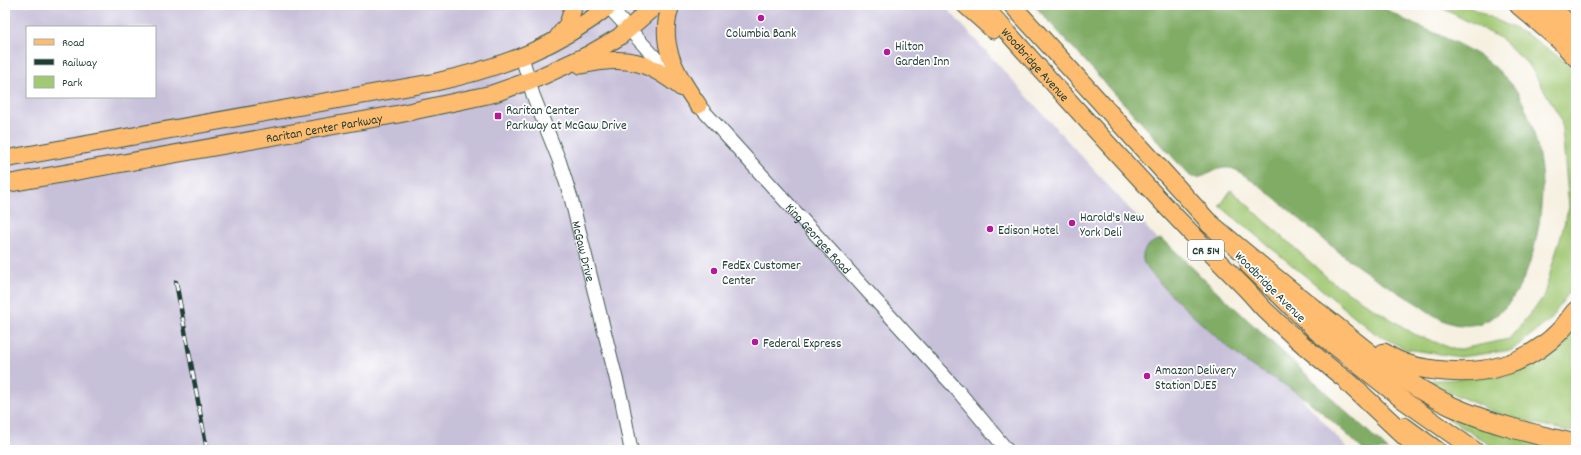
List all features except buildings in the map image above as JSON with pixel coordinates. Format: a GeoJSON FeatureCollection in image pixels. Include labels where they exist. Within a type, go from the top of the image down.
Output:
{"type":"FeatureCollection","features":[{"type":"Feature","properties":{"kind":"highway"},"geometry":{"type":"LineString","coordinates":[[1519,5],[1561,40],[1576,58]]}},
{"type":"Feature","properties":{"kind":"highway"},"geometry":{"type":"LineString","coordinates":[[1545,5],[1562,18],[1576,33]]}},
{"type":"Feature","properties":{"kind":"highway"},"geometry":{"type":"LineString","coordinates":[[1209,223],[1320,314],[1402,377],[1450,405],[1501,425],[1557,440],[1576,443]]}},
{"type":"Feature","properties":{"kind":"highway"},"geometry":{"type":"LineString","coordinates":[[1320,314],[1396,361],[1419,369],[1473,372],[1509,365],[1525,358],[1559,332],[1576,311]]}},
{"type":"Feature","properties":{"kind":"highway"},"geometry":{"type":"LineString","coordinates":[[1350,383],[1420,450]]}},
{"type":"Feature","properties":{"kind":"main road"},"geometry":{"type":"LineString","coordinates":[[552,43],[568,24],[574,5]]}},
{"type":"Feature","properties":{"kind":"main road","name":"Raritan Center Parkway"},"geometry":{"type":"LineString","coordinates":[[5,159],[436,82],[486,70],[522,57],[552,43],[581,26],[608,5]]}},
{"type":"Feature","properties":{"kind":"main road","name":"Raritan Center Parkway"},"geometry":{"type":"LineString","coordinates":[[5,184],[406,112],[492,94],[529,82],[599,49],[629,29],[656,5]]}},
{"type":"Feature","properties":{"kind":"main road"},"geometry":{"type":"LineString","coordinates":[[671,5],[665,32],[667,47],[681,80],[698,105]]}},
{"type":"Feature","properties":{"kind":"main road"},"geometry":{"type":"LineString","coordinates":[[965,5],[1009,44],[1073,106]]}},
{"type":"Feature","properties":{"kind":"main road","name":"Woodbridge Avenue"},"geometry":{"type":"LineString","coordinates":[[984,5],[1073,106],[1177,220],[1265,309],[1350,383],[1437,450]]}},
{"type":"Feature","properties":{"kind":"main road","name":"Woodbridge Avenue"},"geometry":{"type":"LineString","coordinates":[[1012,5],[1209,223],[1278,296],[1317,332],[1403,400],[1474,450]]}},
{"type":"Feature","properties":{"kind":"main road"},"geometry":{"type":"LineString","coordinates":[[552,72],[602,61],[615,59],[628,60],[658,70],[682,88]]}},
{"type":"Feature","properties":{"kind":"street","name":"King Georges Road"},"geometry":{"type":"LineString","coordinates":[[608,5],[958,390],[1006,450]]}},
{"type":"Feature","properties":{"kind":"street","name":"McGaw Drive"},"geometry":{"type":"LineString","coordinates":[[522,57],[537,107],[559,160],[571,198],[623,408],[631,450]]}},
{"type":"Feature","properties":{"kind":"shaded area"},"geometry":{"type":"Polygon","coordinates":[[[5,5],[944,5],[1349,450],[5,450],[5,5]]]}},
{"type":"Feature","properties":{"kind":"green space"},"geometry":{"type":"Polygon","coordinates":[[[1372,4],[1449,39],[1477,55],[1502,74],[1513,86],[1525,107],[1538,148],[1542,187],[1538,229],[1533,253],[1525,276],[1514,296],[1499,313],[1482,323],[1460,325],[1442,320],[1359,267],[1271,195],[1241,173],[1233,169],[1226,168],[1219,169],[1202,177],[1196,178],[1190,176],[1034,5],[1372,4]]]}},
{"type":"Feature","properties":{"kind":"green space"},"geometry":{"type":"Polygon","coordinates":[[[1436,5],[1465,5],[1528,35],[1566,62],[1576,76],[1576,282],[1550,320],[1512,350],[1460,357],[1406,349],[1376,334],[1220,206],[1231,190],[1331,281],[1414,334],[1456,350],[1509,339],[1543,298],[1569,207],[1561,119],[1530,66],[1500,38],[1436,5]]]}},
{"type":"Feature","properties":{"kind":"green space"},"geometry":{"type":"Polygon","coordinates":[[[1161,239],[1166,242],[1388,450],[1363,450],[1306,399],[1279,381],[1249,364],[1189,312],[1158,281],[1147,268],[1143,260],[1145,249],[1161,239]]]}},
{"type":"Feature","properties":{"kind":"green space"},"geometry":{"type":"Polygon","coordinates":[[[1576,321],[1576,417],[1572,432],[1507,417],[1423,381],[1506,376],[1555,348],[1576,321]]]}},
{"type":"Feature","properties":{"kind":"green space"},"geometry":{"type":"Polygon","coordinates":[[[1440,413],[1562,450],[1498,450],[1440,413]]]}},
{"type":"Feature","properties":{"kind":"railway"},"geometry":{"type":"LineString","coordinates":[[176,282],[207,450]]}},
{"type":"Feature","properties":{"kind":"place","name":"Columbia Bank"},"geometry":{"type":"Point","coordinates":[761,18]}},
{"type":"Feature","properties":{"kind":"place","name":"Hilton Garden Inn"},"geometry":{"type":"Point","coordinates":[887,52]}},
{"type":"Feature","properties":{"kind":"place","name":"Raritan Center Parkway at McGaw Drive"},"geometry":{"type":"Point","coordinates":[498,116]}},
{"type":"Feature","properties":{"kind":"place","name":"Harold's New York Deli"},"geometry":{"type":"Point","coordinates":[1072,223]}},
{"type":"Feature","properties":{"kind":"place","name":"Edison Hotel"},"geometry":{"type":"Point","coordinates":[990,229]}},
{"type":"Feature","properties":{"kind":"place","name":"FedEx Customer Center"},"geometry":{"type":"Point","coordinates":[714,271]}},
{"type":"Feature","properties":{"kind":"place","name":"Federal Express"},"geometry":{"type":"Point","coordinates":[755,342]}},
{"type":"Feature","properties":{"kind":"place","name":"Amazon Delivery Station DJE5"},"geometry":{"type":"Point","coordinates":[1147,376]}}]}
